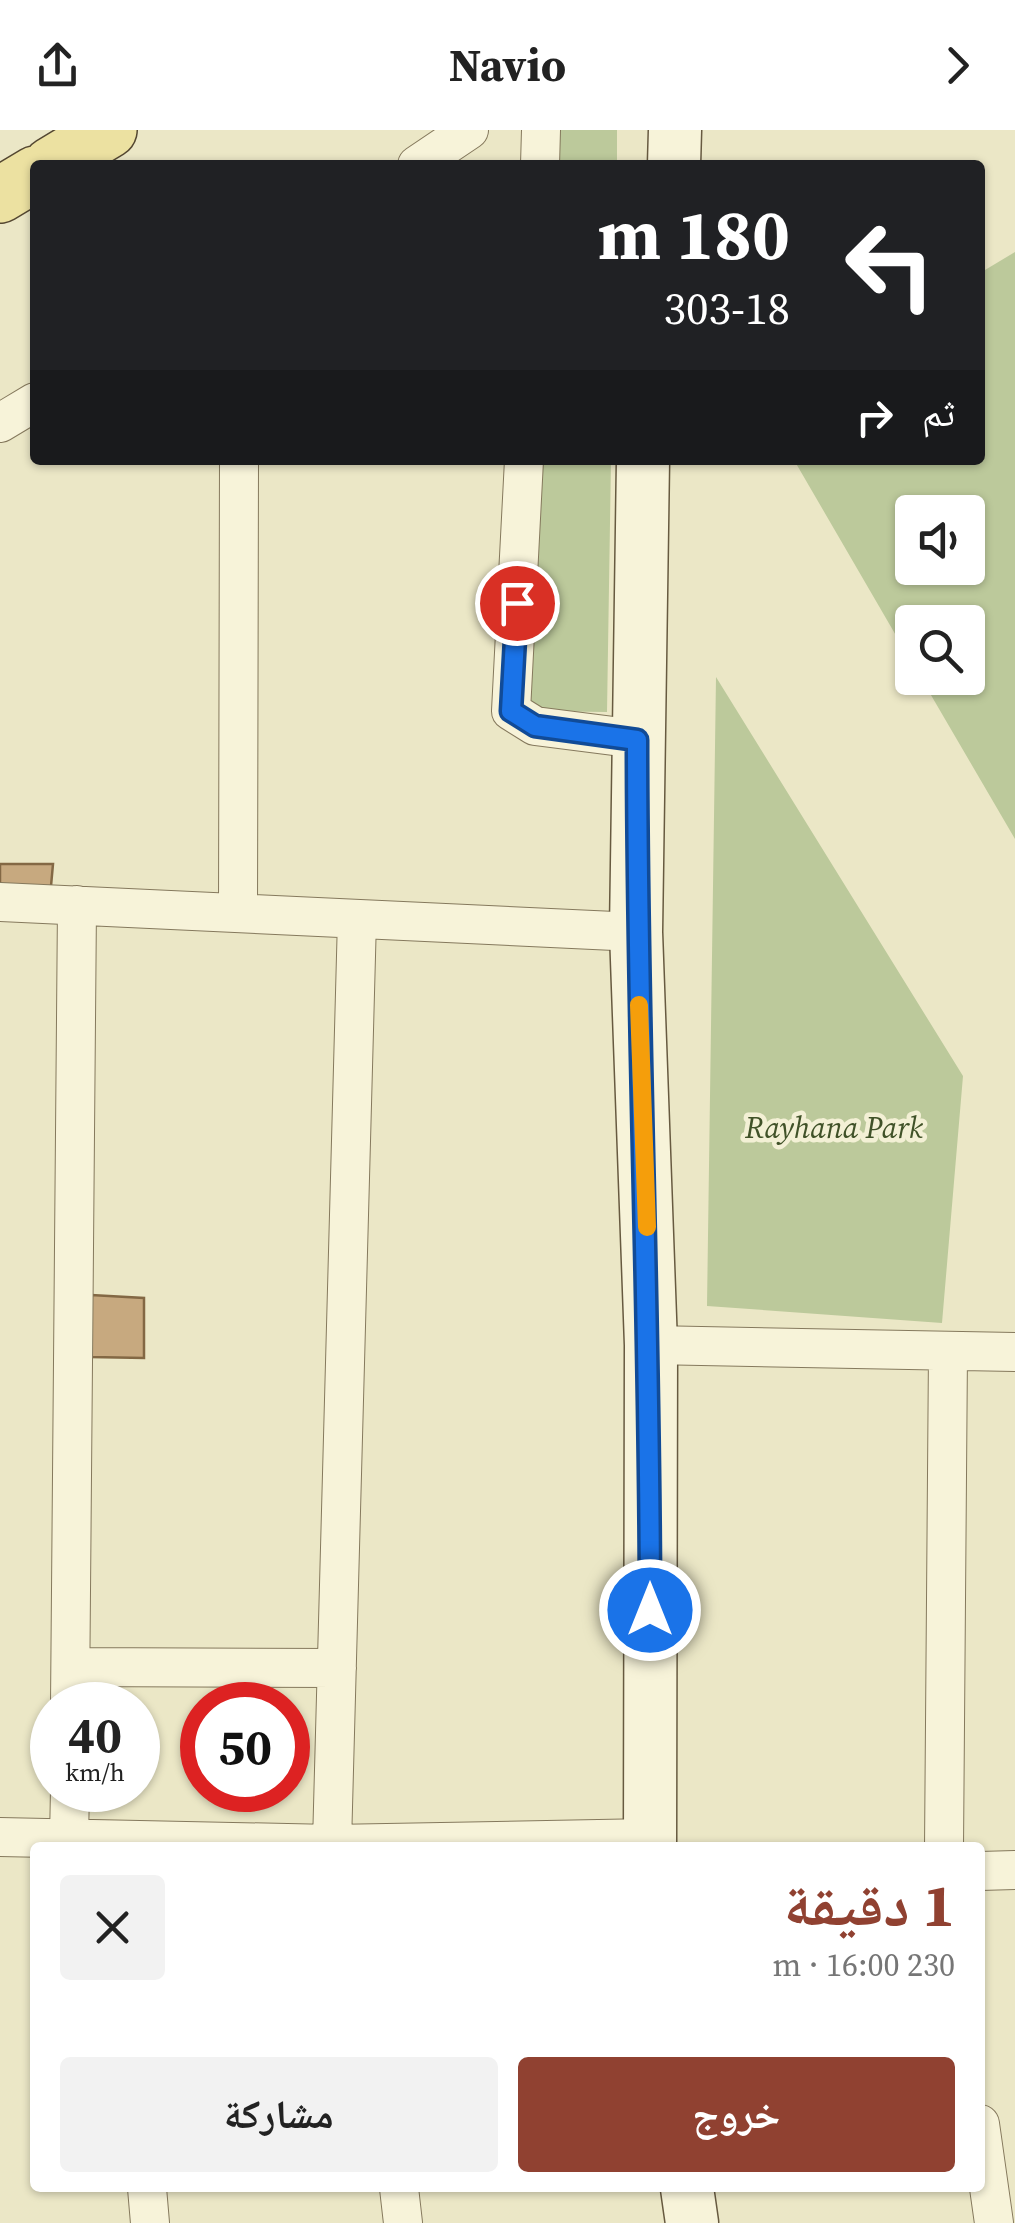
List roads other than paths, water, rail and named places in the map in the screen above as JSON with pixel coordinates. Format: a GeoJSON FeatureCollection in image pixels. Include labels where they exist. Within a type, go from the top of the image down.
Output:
{"type":"FeatureCollection","features":[{"type":"Feature","properties":{"kind":"main road"},"geometry":{"type":"LineString","coordinates":[[59,160],[110,130]]}},
{"type":"Feature","properties":{"kind":"main road"},"geometry":{"type":"LineString","coordinates":[[642,160],[643,130]]}},
{"type":"Feature","properties":{"kind":"main road"},"geometry":{"type":"LineString","coordinates":[[674,160],[675,130]]}},
{"type":"Feature","properties":{"kind":"main road"},"geometry":{"type":"LineString","coordinates":[[0,195],[30,177]]}},
{"type":"Feature","properties":{"kind":"main road"},"geometry":{"type":"LineString","coordinates":[[644,465],[636,932],[651,1346],[650,1842]]}},
{"type":"Feature","properties":{"kind":"main road"},"geometry":{"type":"LineString","coordinates":[[645,513],[650,465]]}},
{"type":"Feature","properties":{"kind":"main road"},"geometry":{"type":"LineString","coordinates":[[688,2192],[692,2223]]}},
{"type":"Feature","properties":{"kind":"street"},"geometry":{"type":"LineString","coordinates":[[424,160],[469,130]]}},
{"type":"Feature","properties":{"kind":"street"},"geometry":{"type":"LineString","coordinates":[[540,160],[541,130]]}},
{"type":"Feature","properties":{"kind":"street"},"geometry":{"type":"LineString","coordinates":[[0,423],[30,405]]}},
{"type":"Feature","properties":{"kind":"street"},"geometry":{"type":"LineString","coordinates":[[238,913],[239,465]]}},
{"type":"Feature","properties":{"kind":"street"},"geometry":{"type":"LineString","coordinates":[[524,465],[511,711],[535,726],[637,740]]}},
{"type":"Feature","properties":{"kind":"street"},"geometry":{"type":"LineString","coordinates":[[0,902],[636,932]]}},
{"type":"Feature","properties":{"kind":"street"},"geometry":{"type":"LineString","coordinates":[[71,1682],[77,905]]}},
{"type":"Feature","properties":{"kind":"street"},"geometry":{"type":"LineString","coordinates":[[347,1842],[337,1668],[357,919]]}},
{"type":"Feature","properties":{"kind":"street"},"geometry":{"type":"LineString","coordinates":[[651,1346],[1015,1352]]}},
{"type":"Feature","properties":{"kind":"street"},"geometry":{"type":"LineString","coordinates":[[944,1842],[948,1351]]}},
{"type":"Feature","properties":{"kind":"street"},"geometry":{"type":"LineString","coordinates":[[71,1667],[337,1668]]}},
{"type":"Feature","properties":{"kind":"street"},"geometry":{"type":"LineString","coordinates":[[69,1838],[70,1812]]}},
{"type":"Feature","properties":{"kind":"street"},"geometry":{"type":"LineString","coordinates":[[0,1836],[106,1842]]}},
{"type":"Feature","properties":{"kind":"street"},"geometry":{"type":"LineString","coordinates":[[985,1871],[1015,1870]]}},
{"type":"Feature","properties":{"kind":"street"},"geometry":{"type":"LineString","coordinates":[[985,2159],[994,2223]]}},
{"type":"Feature","properties":{"kind":"street"},"geometry":{"type":"LineString","coordinates":[[148,2192],[150,2223]]}},
{"type":"Feature","properties":{"kind":"street"},"geometry":{"type":"LineString","coordinates":[[399,2192],[403,2223]]}},
{"type":"Feature","properties":{"kind":"park label","name":"Rayhana Park"},"geometry":{"type":"Point","coordinates":[834,1127]}}]}
